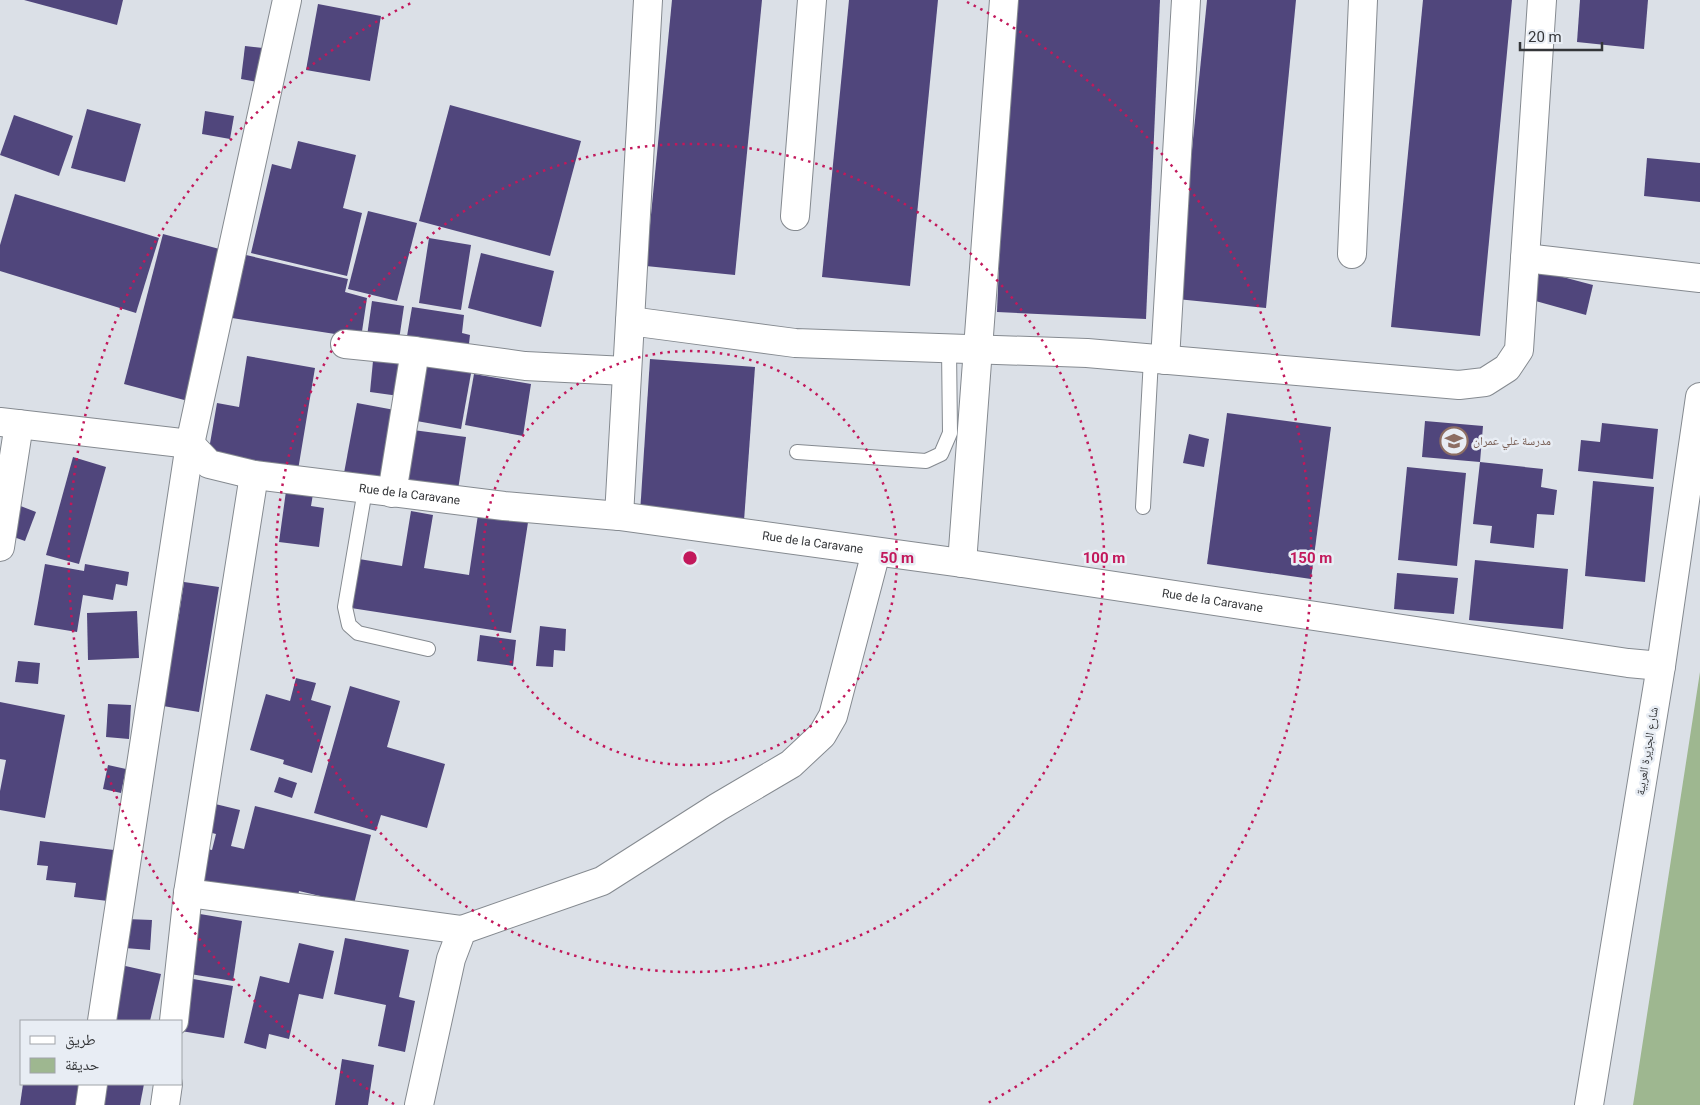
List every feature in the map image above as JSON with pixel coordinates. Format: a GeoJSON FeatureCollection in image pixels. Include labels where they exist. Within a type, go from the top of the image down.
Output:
{"type":"FeatureCollection","features":[{"type":"Feature","properties":{"kind":"street"},"geometry":{"type":"LineString","coordinates":[[102,1020],[190,444],[287,0]]}},
{"type":"Feature","properties":{"kind":"street"},"geometry":{"type":"LineString","coordinates":[[619,516],[648,0]]}},
{"type":"Feature","properties":{"kind":"street"},"geometry":{"type":"LineString","coordinates":[[795,216],[812,0]]}},
{"type":"Feature","properties":{"kind":"street"},"geometry":{"type":"LineString","coordinates":[[962,563],[1004,0]]}},
{"type":"Feature","properties":{"kind":"street"},"geometry":{"type":"LineString","coordinates":[[1158,359],[1186,0]]}},
{"type":"Feature","properties":{"kind":"street"},"geometry":{"type":"LineString","coordinates":[[1352,254],[1363,0]]}},
{"type":"Feature","properties":{"kind":"street"},"geometry":{"type":"LineString","coordinates":[[630,321],[795,343],[1087,353],[1460,385],[1485,382],[1507,368],[1519,350],[1542,0]]}},
{"type":"Feature","properties":{"kind":"street"},"geometry":{"type":"LineString","coordinates":[[1525,258],[1700,278]]}},
{"type":"Feature","properties":{"kind":"street"},"geometry":{"type":"LineString","coordinates":[[345,344],[415,351],[525,366],[626,371]]}},
{"type":"Feature","properties":{"kind":"street"},"geometry":{"type":"LineString","coordinates":[[392,493],[415,351]]}},
{"type":"Feature","properties":{"kind":"street","name":"شارع الجزيرة العربية"},"geometry":{"type":"LineString","coordinates":[[1590,1105],[1661,666],[1700,397]]}},
{"type":"Feature","properties":{"kind":"street"},"geometry":{"type":"LineString","coordinates":[[0,547],[9,423],[190,444]]}},
{"type":"Feature","properties":{"kind":"street","name":"Rue de la Caravane"},"geometry":{"type":"LineString","coordinates":[[190,444],[209,464],[254,475],[504,506],[619,516],[962,563],[1618,662],[1661,666]]}},
{"type":"Feature","properties":{"kind":"street"},"geometry":{"type":"LineString","coordinates":[[174,1020],[188,893],[254,475]]}},
{"type":"Feature","properties":{"kind":"street"},"geometry":{"type":"LineString","coordinates":[[188,893],[462,930],[602,881],[718,807],[791,764],[822,735],[833,716],[876,552]]}},
{"type":"Feature","properties":{"kind":"street"},"geometry":{"type":"LineString","coordinates":[[418,1105],[451,959],[462,930]]}},
{"type":"Feature","properties":{"kind":"street"},"geometry":{"type":"LineString","coordinates":[[90,1105],[93,1085]]}},
{"type":"Feature","properties":{"kind":"street"},"geometry":{"type":"LineString","coordinates":[[165,1105],[168,1085]]}},
{"type":"Feature","properties":{"kind":"lane"},"geometry":{"type":"LineString","coordinates":[[797,452],[926,461],[941,454],[950,433],[949,349]]}},
{"type":"Feature","properties":{"kind":"lane"},"geometry":{"type":"LineString","coordinates":[[1144,507],[1158,359]]}},
{"type":"Feature","properties":{"kind":"lane"},"geometry":{"type":"LineString","coordinates":[[365,490],[345,607],[349,625],[358,633],[428,648]]}},
{"type":"Feature","properties":{"kind":"green space"},"geometry":{"type":"Polygon","coordinates":[[[1700,672],[1700,1105],[1633,1105],[1636,1086],[1700,672]]]}},
{"type":"Feature","properties":{"kind":"building"},"geometry":{"type":"Polygon","coordinates":[[[24,0],[123,0],[117,25],[24,0]]]}},
{"type":"Feature","properties":{"kind":"building"},"geometry":{"type":"Polygon","coordinates":[[[672,0],[762,0],[735,275],[646,266],[672,0]]]}},
{"type":"Feature","properties":{"kind":"building"},"geometry":{"type":"Polygon","coordinates":[[[849,0],[938,0],[910,286],[822,277],[849,0]]]}},
{"type":"Feature","properties":{"kind":"building"},"geometry":{"type":"Polygon","coordinates":[[[1010,0],[1160,0],[1146,319],[997,312],[1010,0]]]}},
{"type":"Feature","properties":{"kind":"building"},"geometry":{"type":"Polygon","coordinates":[[[1207,0],[1296,0],[1266,308],[1177,299],[1207,0]]]}},
{"type":"Feature","properties":{"kind":"building"},"geometry":{"type":"Polygon","coordinates":[[[1423,0],[1512,0],[1480,336],[1391,327],[1423,0]]]}},
{"type":"Feature","properties":{"kind":"building"},"geometry":{"type":"Polygon","coordinates":[[[1580,0],[1648,0],[1644,49],[1577,42],[1580,0]]]}},
{"type":"Feature","properties":{"kind":"building"},"geometry":{"type":"Polygon","coordinates":[[[318,4],[381,16],[370,81],[306,70],[318,4]]]}},
{"type":"Feature","properties":{"kind":"building"},"geometry":{"type":"Polygon","coordinates":[[[245,46],[263,48],[258,82],[241,79],[245,46]]]}},
{"type":"Feature","properties":{"kind":"building"},"geometry":{"type":"Polygon","coordinates":[[[450,105],[581,141],[550,256],[419,221],[450,105]]]}},
{"type":"Feature","properties":{"kind":"building"},"geometry":{"type":"Polygon","coordinates":[[[87,109],[141,124],[125,182],[71,168],[87,109]]]}},
{"type":"Feature","properties":{"kind":"building"},"geometry":{"type":"Polygon","coordinates":[[[205,111],[234,116],[230,139],[202,134],[205,111]]]}},
{"type":"Feature","properties":{"kind":"building"},"geometry":{"type":"Polygon","coordinates":[[[14,115],[73,136],[59,176],[0,155],[14,115]]]}},
{"type":"Feature","properties":{"kind":"building"},"geometry":{"type":"Polygon","coordinates":[[[298,141],[356,155],[343,208],[362,213],[347,276],[251,253],[272,164],[291,169],[298,141]]]}},
{"type":"Feature","properties":{"kind":"building"},"geometry":{"type":"Polygon","coordinates":[[[1647,158],[1700,163],[1700,202],[1644,196],[1647,158]]]}},
{"type":"Feature","properties":{"kind":"building"},"geometry":{"type":"Polygon","coordinates":[[[15,194],[159,238],[136,313],[0,271],[0,245],[15,194]]]}},
{"type":"Feature","properties":{"kind":"building"},"geometry":{"type":"Polygon","coordinates":[[[368,211],[417,223],[397,301],[348,289],[368,211]]]}},
{"type":"Feature","properties":{"kind":"building"},"geometry":{"type":"Polygon","coordinates":[[[163,234],[227,251],[188,401],[124,384],[163,234]]]}},
{"type":"Feature","properties":{"kind":"building"},"geometry":{"type":"Polygon","coordinates":[[[429,238],[471,245],[461,310],[419,303],[429,238]]]}},
{"type":"Feature","properties":{"kind":"building"},"geometry":{"type":"Polygon","coordinates":[[[481,253],[554,271],[541,327],[468,308],[481,253]]]}},
{"type":"Feature","properties":{"kind":"building"},"geometry":{"type":"Polygon","coordinates":[[[246,255],[348,279],[345,292],[367,298],[361,338],[232,318],[246,255]]]}},
{"type":"Feature","properties":{"kind":"building"},"geometry":{"type":"Polygon","coordinates":[[[1540,271],[1593,285],[1586,315],[1532,300],[1540,271]]]}},
{"type":"Feature","properties":{"kind":"building"},"geometry":{"type":"Polygon","coordinates":[[[372,301],[404,306],[399,340],[367,336],[372,301]]]}},
{"type":"Feature","properties":{"kind":"building"},"geometry":{"type":"Polygon","coordinates":[[[412,307],[464,315],[462,333],[470,335],[468,352],[406,342],[412,307]]]}},
{"type":"Feature","properties":{"kind":"building"},"geometry":{"type":"Polygon","coordinates":[[[247,356],[315,368],[298,470],[208,455],[217,403],[239,407],[247,356]]]}},
{"type":"Feature","properties":{"kind":"building"},"geometry":{"type":"Polygon","coordinates":[[[422,358],[472,368],[461,429],[411,420],[422,358]]]}},
{"type":"Feature","properties":{"kind":"building"},"geometry":{"type":"Polygon","coordinates":[[[650,359],[755,367],[744,521],[640,513],[650,359]]]}},
{"type":"Feature","properties":{"kind":"building"},"geometry":{"type":"Polygon","coordinates":[[[373,361],[403,364],[399,396],[370,392],[373,361]]]}},
{"type":"Feature","properties":{"kind":"building"},"geometry":{"type":"Polygon","coordinates":[[[474,374],[531,384],[523,436],[465,425],[474,374]]]}},
{"type":"Feature","properties":{"kind":"building"},"geometry":{"type":"Polygon","coordinates":[[[357,403],[400,411],[388,480],[344,473],[357,403]]]}},
{"type":"Feature","properties":{"kind":"building"},"geometry":{"type":"Polygon","coordinates":[[[1227,413],[1331,427],[1311,579],[1207,564],[1227,413]]]}},
{"type":"Feature","properties":{"kind":"building"},"geometry":{"type":"Polygon","coordinates":[[[1425,421],[1483,426],[1480,462],[1422,457],[1425,421]]]}},
{"type":"Feature","properties":{"kind":"building"},"geometry":{"type":"Polygon","coordinates":[[[1602,423],[1658,429],[1653,479],[1578,471],[1581,440],[1600,442],[1602,423]]]}},
{"type":"Feature","properties":{"kind":"building"},"geometry":{"type":"Polygon","coordinates":[[[413,430],[466,437],[458,490],[406,483],[413,430]]]}},
{"type":"Feature","properties":{"kind":"building"},"geometry":{"type":"Polygon","coordinates":[[[1189,434],[1209,439],[1204,467],[1183,463],[1189,434]]]}},
{"type":"Feature","properties":{"kind":"building"},"geometry":{"type":"Polygon","coordinates":[[[73,457],[106,467],[79,564],[46,555],[73,457]]]}},
{"type":"Feature","properties":{"kind":"building"},"geometry":{"type":"Polygon","coordinates":[[[1480,462],[1543,469],[1541,487],[1557,490],[1554,515],[1537,514],[1534,548],[1490,543],[1492,526],[1473,524],[1480,462]]]}},
{"type":"Feature","properties":{"kind":"building"},"geometry":{"type":"Polygon","coordinates":[[[1407,467],[1466,473],[1457,566],[1398,560],[1407,467]]]}},
{"type":"Feature","properties":{"kind":"building"},"geometry":{"type":"Polygon","coordinates":[[[1593,481],[1654,487],[1645,582],[1585,576],[1593,481]]]}},
{"type":"Feature","properties":{"kind":"building"},"geometry":{"type":"Polygon","coordinates":[[[286,491],[313,494],[311,506],[324,508],[319,547],[279,542],[286,491]]]}},
{"type":"Feature","properties":{"kind":"building"},"geometry":{"type":"Polygon","coordinates":[[[18,505],[36,512],[25,541],[8,535],[18,505]]]}},
{"type":"Feature","properties":{"kind":"building"},"geometry":{"type":"Polygon","coordinates":[[[479,508],[529,516],[511,633],[351,608],[359,559],[402,566],[411,511],[433,515],[424,568],[469,575],[479,508]]]}},
{"type":"Feature","properties":{"kind":"building"},"geometry":{"type":"Polygon","coordinates":[[[1475,560],[1568,569],[1563,629],[1469,620],[1475,560]]]}},
{"type":"Feature","properties":{"kind":"building"},"geometry":{"type":"Polygon","coordinates":[[[45,564],[84,571],[85,564],[129,572],[127,586],[116,584],[113,600],[83,595],[77,632],[34,625],[45,564]]]}},
{"type":"Feature","properties":{"kind":"building"},"geometry":{"type":"Polygon","coordinates":[[[1397,573],[1458,578],[1454,614],[1394,609],[1397,573]]]}},
{"type":"Feature","properties":{"kind":"building"},"geometry":{"type":"Polygon","coordinates":[[[184,582],[219,587],[199,712],[157,705],[170,620],[178,621],[184,582]]]}},
{"type":"Feature","properties":{"kind":"building"},"geometry":{"type":"Polygon","coordinates":[[[137,611],[139,658],[88,660],[87,613],[137,611]]]}},
{"type":"Feature","properties":{"kind":"building"},"geometry":{"type":"Polygon","coordinates":[[[540,626],[566,629],[565,651],[554,650],[553,667],[536,666],[540,626]]]}},
{"type":"Feature","properties":{"kind":"building"},"geometry":{"type":"Polygon","coordinates":[[[480,635],[516,640],[513,666],[477,661],[480,635]]]}},
{"type":"Feature","properties":{"kind":"building"},"geometry":{"type":"Polygon","coordinates":[[[18,661],[40,663],[38,684],[15,682],[18,661]]]}},
{"type":"Feature","properties":{"kind":"building"},"geometry":{"type":"Polygon","coordinates":[[[296,678],[316,683],[311,700],[331,706],[312,773],[283,764],[284,760],[250,750],[266,694],[290,701],[296,678]]]}},
{"type":"Feature","properties":{"kind":"building"},"geometry":{"type":"Polygon","coordinates":[[[350,686],[400,701],[387,747],[445,764],[427,828],[381,815],[376,831],[314,813],[350,686]]]}},
{"type":"Feature","properties":{"kind":"building"},"geometry":{"type":"Polygon","coordinates":[[[0,702],[65,715],[45,818],[0,810],[0,791],[6,760],[0,759],[0,702]]]}},
{"type":"Feature","properties":{"kind":"building"},"geometry":{"type":"Polygon","coordinates":[[[108,704],[131,705],[129,739],[106,737],[108,704]]]}},
{"type":"Feature","properties":{"kind":"building"},"geometry":{"type":"Polygon","coordinates":[[[108,765],[126,769],[121,793],[103,789],[108,765]]]}},
{"type":"Feature","properties":{"kind":"building"},"geometry":{"type":"Polygon","coordinates":[[[279,777],[297,783],[292,798],[274,792],[279,777]]]}},
{"type":"Feature","properties":{"kind":"building"},"geometry":{"type":"Polygon","coordinates":[[[207,802],[240,810],[231,846],[244,849],[255,806],[371,835],[354,904],[299,891],[296,906],[191,880],[199,847],[212,850],[216,834],[200,830],[207,802]]]}},
{"type":"Feature","properties":{"kind":"building"},"geometry":{"type":"Polygon","coordinates":[[[40,841],[114,850],[108,901],[74,897],[76,883],[46,880],[48,866],[37,865],[40,841]]]}},
{"type":"Feature","properties":{"kind":"building"},"geometry":{"type":"Polygon","coordinates":[[[194,913],[242,921],[233,981],[184,973],[194,913]]]}},
{"type":"Feature","properties":{"kind":"building"},"geometry":{"type":"Polygon","coordinates":[[[126,919],[152,920],[150,950],[125,948],[126,919]]]}},
{"type":"Feature","properties":{"kind":"building"},"geometry":{"type":"Polygon","coordinates":[[[345,938],[409,950],[399,997],[415,1001],[405,1052],[378,1046],[386,1005],[334,994],[345,938]]]}},
{"type":"Feature","properties":{"kind":"building"},"geometry":{"type":"Polygon","coordinates":[[[299,943],[334,951],[323,999],[299,994],[289,1039],[269,1034],[266,1049],[244,1043],[260,976],[289,983],[299,943]]]}},
{"type":"Feature","properties":{"kind":"building"},"geometry":{"type":"Polygon","coordinates":[[[121,965],[161,974],[150,1020],[108,1020],[121,965]]]}},
{"type":"Feature","properties":{"kind":"building"},"geometry":{"type":"Polygon","coordinates":[[[182,977],[233,986],[224,1038],[182,1031],[182,977]]]}},
{"type":"Feature","properties":{"kind":"building"},"geometry":{"type":"Polygon","coordinates":[[[342,1059],[374,1065],[368,1105],[335,1105],[342,1059]]]}},
{"type":"Feature","properties":{"kind":"building"},"geometry":{"type":"Polygon","coordinates":[[[23,1085],[86,1085],[83,1105],[20,1105],[23,1085]]]}},
{"type":"Feature","properties":{"kind":"building"},"geometry":{"type":"Polygon","coordinates":[[[98,1085],[144,1085],[140,1105],[94,1105],[98,1085]]]}},
{"type":"Feature","properties":{"kind":"place","name":"مدرسة علي عمران"},"geometry":{"type":"Point","coordinates":[1454,441]}}]}
